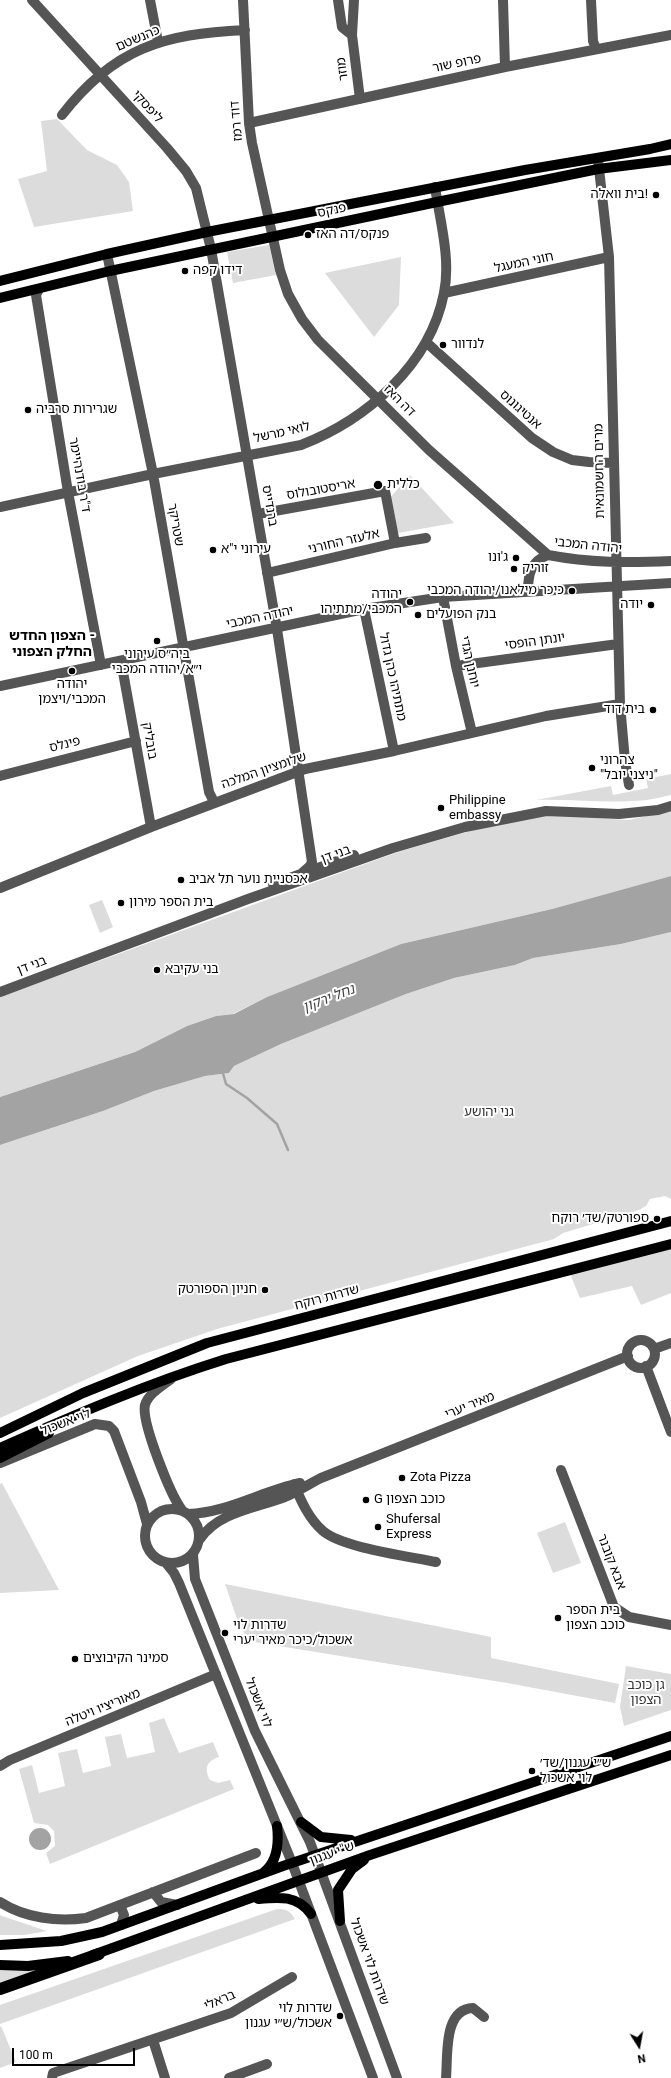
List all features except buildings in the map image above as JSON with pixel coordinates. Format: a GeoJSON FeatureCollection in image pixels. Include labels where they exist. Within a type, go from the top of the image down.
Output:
{"type":"FeatureCollection","features":[{"type":"Feature","properties":{"kind":"highway"},"geometry":{"type":"LineString","coordinates":[[0,1989],[99,1954]]}},
{"type":"Feature","properties":{"kind":"main road","name":"פנקס"},"geometry":{"type":"LineString","coordinates":[[0,281],[107,254],[207,232],[435,187],[671,144]]}},
{"type":"Feature","properties":{"kind":"main road","name":"פנקס"},"geometry":{"type":"LineString","coordinates":[[0,298],[110,271],[437,202],[598,169],[671,160]]}},
{"type":"Feature","properties":{"kind":"main road","name":"שדרות רוקח"},"geometry":{"type":"LineString","coordinates":[[0,1432],[83,1393],[207,1343],[671,1221]]}},
{"type":"Feature","properties":{"kind":"main road"},"geometry":{"type":"LineString","coordinates":[[0,1448],[139,1389],[178,1374],[226,1359],[671,1244]]}},
{"type":"Feature","properties":{"kind":"main road"},"geometry":{"type":"LineString","coordinates":[[0,1458],[139,1389]]}},
{"type":"Feature","properties":{"kind":"main road","name":"ש''י עגנון"},"geometry":{"type":"LineString","coordinates":[[0,1945],[68,1940],[121,1925],[315,1855],[671,1736]]}},
{"type":"Feature","properties":{"kind":"main road","name":"ש''י עגנון"},"geometry":{"type":"LineString","coordinates":[[0,1965],[48,1964],[99,1954],[298,1880],[671,1755]]}},
{"type":"Feature","properties":{"kind":"main road"},"geometry":{"type":"LineString","coordinates":[[301,1822],[320,1837],[339,1840],[361,1840]]}},
{"type":"Feature","properties":{"kind":"main road"},"geometry":{"type":"LineString","coordinates":[[259,1875],[267,1870],[276,1853],[278,1844],[277,1826]]}},
{"type":"Feature","properties":{"kind":"main road"},"geometry":{"type":"LineString","coordinates":[[340,1921],[337,1902],[338,1890],[352,1869],[370,1855]]}},
{"type":"Feature","properties":{"kind":"main road"},"geometry":{"type":"LineString","coordinates":[[242,1901],[290,1898],[302,1904],[311,1914]]}},
{"type":"Feature","properties":{"kind":"street","name":"ליפסקי"},"geometry":{"type":"LineString","coordinates":[[32,0],[186,171],[196,188],[211,250]]}},
{"type":"Feature","properties":{"kind":"street"},"geometry":{"type":"LineString","coordinates":[[150,0],[158,42]]}},
{"type":"Feature","properties":{"kind":"street","name":"דוד רמז"},"geometry":{"type":"LineString","coordinates":[[243,0],[249,123],[273,237]]}},
{"type":"Feature","properties":{"kind":"street","name":"מוזר"},"geometry":{"type":"LineString","coordinates":[[338,0],[342,27],[352,35]]}},
{"type":"Feature","properties":{"kind":"street","name":"מוזר"},"geometry":{"type":"LineString","coordinates":[[354,0],[352,35],[360,99]]}},
{"type":"Feature","properties":{"kind":"street"},"geometry":{"type":"LineString","coordinates":[[503,0],[505,67]]}},
{"type":"Feature","properties":{"kind":"street"},"geometry":{"type":"LineString","coordinates":[[591,0],[593,34],[596,49]]}},
{"type":"Feature","properties":{"kind":"street","name":"כהנשטם"},"geometry":{"type":"LineString","coordinates":[[62,115],[85,88],[100,74],[128,55],[158,42],[214,31],[245,30]]}},
{"type":"Feature","properties":{"kind":"street","name":"פרופ שור"},"geometry":{"type":"LineString","coordinates":[[249,123],[505,67],[671,35]]}},
{"type":"Feature","properties":{"kind":"street","name":"מרים החשמונאית"},"geometry":{"type":"LineString","coordinates":[[597,157],[609,257],[615,563],[620,704],[624,761],[629,785]]}},
{"type":"Feature","properties":{"kind":"street","name":"לואי מרשל"},"geometry":{"type":"LineString","coordinates":[[0,507],[153,474],[301,445],[324,436],[378,399],[415,359],[426,342],[444,293],[446,261],[435,187]]}},
{"type":"Feature","properties":{"kind":"street","name":"דה האז"},"geometry":{"type":"LineString","coordinates":[[273,237],[280,270],[288,294],[302,319],[318,340],[429,450],[548,554]]}},
{"type":"Feature","properties":{"kind":"street","name":"ברנדייס"},"geometry":{"type":"LineString","coordinates":[[211,250],[258,514],[277,629],[297,771],[314,865]]}},
{"type":"Feature","properties":{"kind":"street","name":"שטריקר"},"geometry":{"type":"LineString","coordinates":[[107,254],[153,474],[209,792],[214,802]]}},
{"type":"Feature","properties":{"kind":"street","name":"חוני המעגל"},"geometry":{"type":"LineString","coordinates":[[444,293],[609,257]]}},
{"type":"Feature","properties":{"kind":"street","name":"ד\"ר בודנהיימר"},"geometry":{"type":"LineString","coordinates":[[39,289],[36,295],[68,492],[101,665]]}},
{"type":"Feature","properties":{"kind":"street","name":"אנטיגונוס"},"geometry":{"type":"LineString","coordinates":[[426,342],[532,438],[553,452],[572,460],[613,463]]}},
{"type":"Feature","properties":{"kind":"street","name":"אריסטובולוס"},"geometry":{"type":"LineString","coordinates":[[258,514],[385,492],[395,543]]}},
{"type":"Feature","properties":{"kind":"street","name":"אלעזר החורני"},"geometry":{"type":"LineString","coordinates":[[267,573],[395,543],[426,538]]}},
{"type":"Feature","properties":{"kind":"street","name":"יהודה המכבי"},"geometry":{"type":"LineString","coordinates":[[528,591],[528,575],[535,562],[548,554],[572,560],[615,563],[671,561]]}},
{"type":"Feature","properties":{"kind":"street","name":"יהודה המכבי"},"geometry":{"type":"LineString","coordinates":[[0,686],[277,629],[364,609],[443,596],[671,583]]}},
{"type":"Feature","properties":{"kind":"street","name":"יוחנן הגדי"},"geometry":{"type":"LineString","coordinates":[[443,596],[456,666],[472,733]]}},
{"type":"Feature","properties":{"kind":"street","name":"מתתיהו כהן גדול"},"geometry":{"type":"LineString","coordinates":[[364,609],[394,751]]}},
{"type":"Feature","properties":{"kind":"street","name":"יונתן הופסי"},"geometry":{"type":"LineString","coordinates":[[456,666],[618,644]]}},
{"type":"Feature","properties":{"kind":"street","name":"בובליק"},"geometry":{"type":"LineString","coordinates":[[121,661],[151,827]]}},
{"type":"Feature","properties":{"kind":"street","name":"שלומציון המלכה"},"geometry":{"type":"LineString","coordinates":[[0,888],[214,802],[297,771],[394,751],[546,716],[620,704]]}},
{"type":"Feature","properties":{"kind":"street","name":"פינלס"},"geometry":{"type":"LineString","coordinates":[[0,776],[136,741]]}},
{"type":"Feature","properties":{"kind":"street","name":"בני דן"},"geometry":{"type":"LineString","coordinates":[[0,986],[154,926],[302,873],[314,865],[504,812],[546,805],[621,809],[671,803]]}},
{"type":"Feature","properties":{"kind":"street","name":"בני דן"},"geometry":{"type":"LineString","coordinates":[[0,992],[163,930],[393,848],[465,827],[506,817],[552,810],[604,814],[637,813],[671,806]]}},
{"type":"Feature","properties":{"kind":"street"},"geometry":{"type":"LineString","coordinates":[[314,865],[321,871],[331,871]]}},
{"type":"Feature","properties":{"kind":"street"},"geometry":{"type":"LineString","coordinates":[[640,1340],[648,1342],[654,1349],[653,1361],[646,1366],[637,1367],[630,1361],[628,1356],[632,1344],[640,1340]]}},
{"type":"Feature","properties":{"kind":"street"},"geometry":{"type":"LineString","coordinates":[[654,1349],[671,1343]]}},
{"type":"Feature","properties":{"kind":"street","name":"מאיר יערי"},"geometry":{"type":"LineString","coordinates":[[185,1512],[213,1511],[254,1502],[295,1488],[410,1444],[628,1356]]}},
{"type":"Feature","properties":{"kind":"street"},"geometry":{"type":"LineString","coordinates":[[646,1366],[671,1432]]}},
{"type":"Feature","properties":{"kind":"street"},"geometry":{"type":"LineString","coordinates":[[166,1563],[181,1562],[193,1554],[200,1539],[198,1525],[185,1512],[171,1491],[148,1429],[144,1411],[145,1404],[150,1396],[178,1374]]}},
{"type":"Feature","properties":{"kind":"street","name":"לוי אשכול"},"geometry":{"type":"LineString","coordinates":[[0,1463],[95,1424],[109,1426],[114,1431],[141,1502],[147,1524]]}},
{"type":"Feature","properties":{"kind":"street","name":"אבא קובנר"},"geometry":{"type":"LineString","coordinates":[[561,1470],[614,1607],[629,1617],[671,1625]]}},
{"type":"Feature","properties":{"kind":"street"},"geometry":{"type":"LineString","coordinates":[[295,1488],[302,1504],[314,1521],[324,1532],[340,1541],[436,1562]]}},
{"type":"Feature","properties":{"kind":"street","name":"מאיר יערי"},"geometry":{"type":"LineString","coordinates":[[200,1539],[206,1530],[218,1521],[254,1502]]}},
{"type":"Feature","properties":{"kind":"street"},"geometry":{"type":"LineString","coordinates":[[185,1512],[174,1509],[162,1511],[152,1518],[147,1524],[145,1540],[152,1555],[166,1563],[174,1573],[179,1583],[292,1863],[373,2078]]}},
{"type":"Feature","properties":{"kind":"street","name":"לוי אשכול"},"geometry":{"type":"LineString","coordinates":[[193,1554],[195,1579],[256,1731],[301,1822],[315,1855]]}},
{"type":"Feature","properties":{"kind":"street","name":"מאוריציו ויטלה"},"geometry":{"type":"LineString","coordinates":[[0,1766],[10,1760],[216,1674]]}},
{"type":"Feature","properties":{"kind":"street"},"geometry":{"type":"LineString","coordinates":[[0,1902],[9,1908],[49,1920],[86,1918],[256,1853]]}},
{"type":"Feature","properties":{"kind":"street","name":"שדרות לוי אשכול"},"geometry":{"type":"LineString","coordinates":[[315,1855],[398,2078]]}},
{"type":"Feature","properties":{"kind":"street"},"geometry":{"type":"LineString","coordinates":[[153,1892],[161,1902],[177,1904]]}},
{"type":"Feature","properties":{"kind":"street"},"geometry":{"type":"LineString","coordinates":[[120,1905],[124,1915],[121,1925]]}},
{"type":"Feature","properties":{"kind":"street","name":"בראלי"},"geometry":{"type":"LineString","coordinates":[[52,2078],[54,2073],[231,2012],[292,1977]]}},
{"type":"Feature","properties":{"kind":"street"},"geometry":{"type":"LineString","coordinates":[[446,2078],[451,2025],[455,2016],[467,2008],[473,2008],[484,2017]]}},
{"type":"Feature","properties":{"kind":"street"},"geometry":{"type":"LineString","coordinates":[[153,2040],[165,2078]]}},
{"type":"Feature","properties":{"kind":"street"},"geometry":{"type":"LineString","coordinates":[[229,2078],[267,2064]]}},
{"type":"Feature","properties":{"kind":"green space"},"geometry":{"type":"Polygon","coordinates":[[[57,119],[87,150],[117,165],[129,182],[133,211],[34,227],[18,179],[47,171],[41,121],[57,119]]]}},
{"type":"Feature","properties":{"kind":"green space"},"geometry":{"type":"Polygon","coordinates":[[[269,245],[276,275],[233,283],[227,252],[269,245]]]}},
{"type":"Feature","properties":{"kind":"green space"},"geometry":{"type":"Polygon","coordinates":[[[401,257],[399,305],[374,337],[325,273],[401,257]]]}},
{"type":"Feature","properties":{"kind":"green space"},"geometry":{"type":"Polygon","coordinates":[[[410,475],[454,523],[398,533],[389,499],[410,475]]]}},
{"type":"Feature","properties":{"kind":"green space"},"geometry":{"type":"Polygon","coordinates":[[[671,774],[671,795],[656,798],[619,801],[536,800],[611,786],[613,795],[648,788],[646,779],[671,774]]]}},
{"type":"Feature","properties":{"kind":"green space"},"geometry":{"type":"Polygon","coordinates":[[[671,811],[671,876],[552,909],[401,944],[267,997],[233,1014],[216,1016],[187,1026],[135,1052],[0,1097],[0,997],[398,852],[470,831],[528,818],[552,815],[628,820],[671,811]]]}},
{"type":"Feature","properties":{"kind":"green space"},"geometry":{"type":"Polygon","coordinates":[[[102,900],[113,927],[100,933],[89,905],[102,900]]]}},
{"type":"Feature","properties":{"kind":"green space","name":"גני יהושע"},"geometry":{"type":"Polygon","coordinates":[[[671,932],[671,1199],[665,1196],[650,1199],[646,1206],[639,1210],[563,1233],[554,1239],[217,1329],[138,1356],[0,1418],[0,1145],[103,1111],[154,1091],[205,1076],[229,1073],[234,1066],[281,1044],[406,994],[454,978],[515,965],[533,958],[621,944],[671,932]]]}},
{"type":"Feature","properties":{"kind":"green space"},"geometry":{"type":"Polygon","coordinates":[[[671,1247],[671,1293],[641,1305],[632,1286],[580,1298],[570,1274],[671,1247]]]}},
{"type":"Feature","properties":{"kind":"green space"},"geometry":{"type":"Polygon","coordinates":[[[2,1483],[59,1590],[0,1593],[0,1484],[2,1483]]]}},
{"type":"Feature","properties":{"kind":"green space"},"geometry":{"type":"Polygon","coordinates":[[[565,1522],[581,1563],[553,1573],[537,1533],[565,1522]]]}},
{"type":"Feature","properties":{"kind":"green space"},"geometry":{"type":"Polygon","coordinates":[[[225,1584],[491,1637],[491,1658],[619,1684],[615,1703],[507,1683],[248,1641],[236,1616],[225,1584]]]}},
{"type":"Feature","properties":{"kind":"green space","name":"גן כוכב הצפון"},"geometry":{"type":"Polygon","coordinates":[[[626,1666],[671,1674],[671,1710],[624,1726],[620,1707],[626,1666]]]}},
{"type":"Feature","properties":{"kind":"green space"},"geometry":{"type":"Polygon","coordinates":[[[164,1718],[179,1753],[213,1742],[219,1757],[211,1761],[207,1766],[208,1776],[210,1780],[218,1783],[230,1780],[234,1789],[50,1864],[46,1853],[55,1846],[54,1831],[48,1825],[34,1823],[19,1769],[32,1765],[39,1793],[65,1786],[58,1753],[77,1749],[83,1773],[111,1766],[105,1737],[121,1734],[127,1758],[155,1752],[149,1723],[164,1718]]]}},
{"type":"Feature","properties":{"kind":"green space"},"geometry":{"type":"Polygon","coordinates":[[[277,1909],[288,1911],[295,1919],[0,2024],[0,2005],[277,1909]]]}},
{"type":"Feature","properties":{"kind":"green space"},"geometry":{"type":"Polygon","coordinates":[[[0,1915],[47,1931],[24,1935],[0,1935],[0,1915]]]}},
{"type":"Feature","properties":{"kind":"green space"},"geometry":{"type":"Polygon","coordinates":[[[55,1968],[0,1986],[0,1969],[55,1968]]]}},
{"type":"Feature","properties":{"kind":"green space"},"geometry":{"type":"Polygon","coordinates":[[[1,2026],[16,2062],[0,2068],[0,2027],[1,2026]]]}},
{"type":"Feature","properties":{"kind":"water","name":"נחל ירקון"},"geometry":{"type":"Polygon","coordinates":[[[671,876],[671,932],[621,944],[533,958],[515,965],[454,978],[406,994],[281,1044],[234,1066],[229,1073],[205,1076],[154,1091],[103,1111],[0,1145],[0,1097],[135,1052],[187,1026],[216,1016],[234,1014],[267,997],[401,944],[552,909],[671,876]]]}},
{"type":"Feature","properties":{"kind":"water"},"geometry":{"type":"Polygon","coordinates":[[[40,1828],[44,1829],[50,1835],[50,1843],[44,1849],[40,1850],[36,1849],[30,1843],[29,1839],[30,1835],[36,1829],[40,1828]]]}},
{"type":"Feature","properties":{"kind":"waterway"},"geometry":{"type":"LineString","coordinates":[[222,1070],[226,1084],[247,1098],[277,1124],[288,1150]]}},
{"type":"Feature","properties":{"kind":"place","name":"בית וואלה!"},"geometry":{"type":"Point","coordinates":[656,195]}},
{"type":"Feature","properties":{"kind":"place","name":"פנקס/דה האז"},"geometry":{"type":"Point","coordinates":[308,235]}},
{"type":"Feature","properties":{"kind":"place","name":"דידו קפה"},"geometry":{"type":"Point","coordinates":[185,271]}},
{"type":"Feature","properties":{"kind":"place","name":"לנדוור"},"geometry":{"type":"Point","coordinates":[443,345]}},
{"type":"Feature","properties":{"kind":"place","name":"שגרירות סרביה"},"geometry":{"type":"Point","coordinates":[28,410]}},
{"type":"Feature","properties":{"kind":"place","name":"כללית"},"geometry":{"type":"Point","coordinates":[378,485]}},
{"type":"Feature","properties":{"kind":"place","name":"עירוני י\"א"},"geometry":{"type":"Point","coordinates":[213,550]}},
{"type":"Feature","properties":{"kind":"place","name":"ג'ונו"},"geometry":{"type":"Point","coordinates":[516,558]}},
{"type":"Feature","properties":{"kind":"place","name":"זוריק"},"geometry":{"type":"Point","coordinates":[514,569]}},
{"type":"Feature","properties":{"kind":"place","name":"כיכר מילאנו/יהודה המכבי"},"geometry":{"type":"Point","coordinates":[572,591]}},
{"type":"Feature","properties":{"kind":"place","name":"יהודה המכבי/מתתיהו"},"geometry":{"type":"Point","coordinates":[410,602]}},
{"type":"Feature","properties":{"kind":"place","name":"יודה"},"geometry":{"type":"Point","coordinates":[651,605]}},
{"type":"Feature","properties":{"kind":"place","name":"בנק הפועלים"},"geometry":{"type":"Point","coordinates":[418,615]}},
{"type":"Feature","properties":{"kind":"place","name":"ביה״ס עירוני י״א/יהודה המכבי"},"geometry":{"type":"Point","coordinates":[157,641]}},
{"type":"Feature","properties":{"kind":"place","name":"יהודה המכבי/ויצמן"},"geometry":{"type":"Point","coordinates":[72,671]}},
{"type":"Feature","properties":{"kind":"place","name":"בית דוד"},"geometry":{"type":"Point","coordinates":[653,710]}},
{"type":"Feature","properties":{"kind":"place","name":"צהרוני \"ניצני יובל\""},"geometry":{"type":"Point","coordinates":[592,768]}},
{"type":"Feature","properties":{"kind":"place","name":"Philippine embassy"},"geometry":{"type":"Point","coordinates":[441,808]}},
{"type":"Feature","properties":{"kind":"place","name":"אכסניית נוער תל אביב"},"geometry":{"type":"Point","coordinates":[181,880]}},
{"type":"Feature","properties":{"kind":"place","name":"בית הספר מירון"},"geometry":{"type":"Point","coordinates":[121,903]}},
{"type":"Feature","properties":{"kind":"place","name":"בני עקיבא"},"geometry":{"type":"Point","coordinates":[157,970]}},
{"type":"Feature","properties":{"kind":"place","name":"ספורטק/שד׳ רוקח"},"geometry":{"type":"Point","coordinates":[657,1219]}},
{"type":"Feature","properties":{"kind":"place","name":"חניון הספורטק"},"geometry":{"type":"Point","coordinates":[265,1290]}},
{"type":"Feature","properties":{"kind":"place","name":"Zota Pizza"},"geometry":{"type":"Point","coordinates":[402,1478]}},
{"type":"Feature","properties":{"kind":"place","name":"G כוכב הצפון"},"geometry":{"type":"Point","coordinates":[366,1500]}},
{"type":"Feature","properties":{"kind":"place","name":"Shufersal Express"},"geometry":{"type":"Point","coordinates":[378,1527]}},
{"type":"Feature","properties":{"kind":"place","name":"בית הספר כוכב הצפון"},"geometry":{"type":"Point","coordinates":[558,1618]}},
{"type":"Feature","properties":{"kind":"place","name":"שדרות לוי אשכול/כיכר מאיר יערי"},"geometry":{"type":"Point","coordinates":[225,1633]}},
{"type":"Feature","properties":{"kind":"place","name":"סמינר הקיבוצים"},"geometry":{"type":"Point","coordinates":[75,1659]}},
{"type":"Feature","properties":{"kind":"place","name":"ש״י עגנון/שד׳ לוי אשכול"},"geometry":{"type":"Point","coordinates":[532,1771]}},
{"type":"Feature","properties":{"kind":"place","name":"שדרות לוי אשכול/ש״י עגנון"},"geometry":{"type":"Point","coordinates":[340,2016]}},
{"type":"Feature","properties":{"kind":"district","name":"הצפון החדש - החלק הצפוני"},"geometry":{"type":"Point","coordinates":[52,644]}}]}
